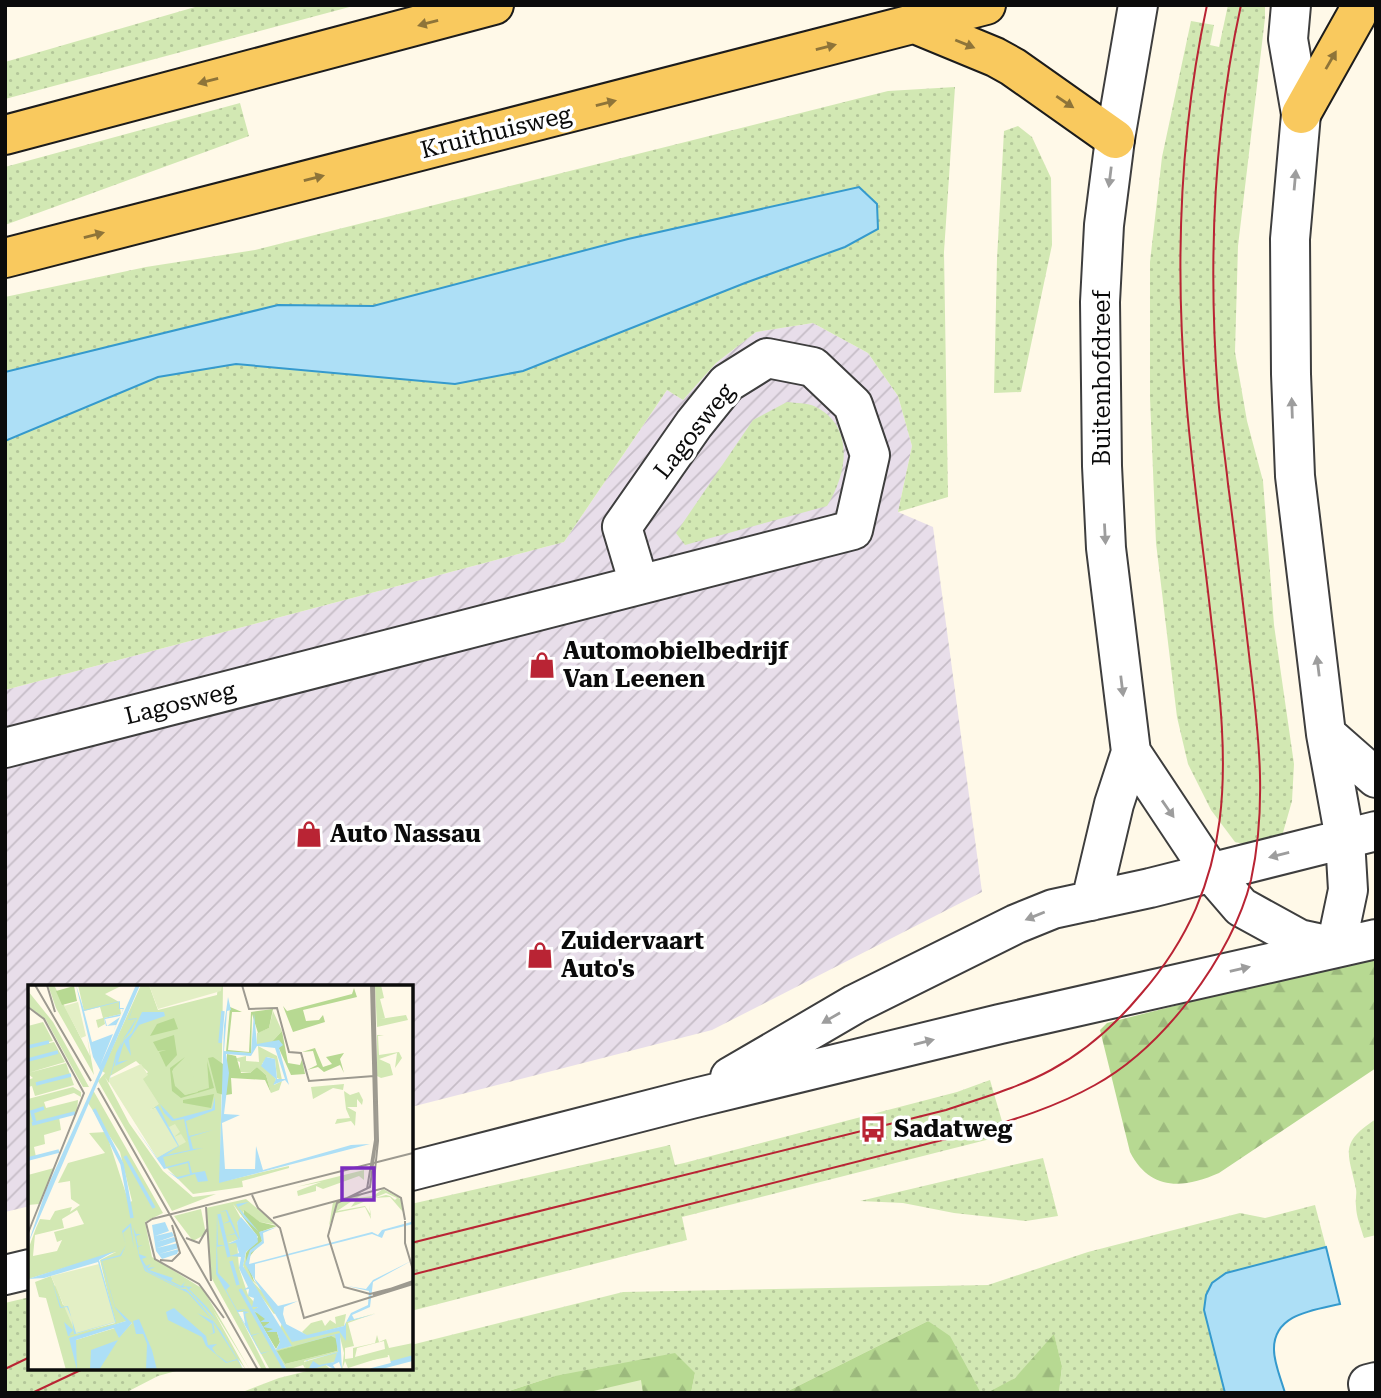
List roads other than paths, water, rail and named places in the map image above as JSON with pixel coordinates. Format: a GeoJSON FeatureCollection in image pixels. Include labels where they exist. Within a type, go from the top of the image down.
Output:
{"type":"FeatureCollection","features":[{"type":"Feature","properties":{"kind":"main road"},"geometry":{"type":"LineString","coordinates":[[5,135],[494,5]]}},
{"type":"Feature","properties":{"kind":"main road","name":"Kruithuisweg"},"geometry":{"type":"LineString","coordinates":[[5,258],[986,5]]}},
{"type":"Feature","properties":{"kind":"main road"},"geometry":{"type":"LineString","coordinates":[[1301,114],[1360,5]]}},
{"type":"Feature","properties":{"kind":"main road"},"geometry":{"type":"LineString","coordinates":[[915,24],[1013,67],[1115,139]]}},
{"type":"Feature","properties":{"kind":"street","name":"Buitenhofdreef"},"geometry":{"type":"LineString","coordinates":[[1091,901],[1114,804],[1131,752],[1106,548],[1100,302],[1104,225],[1115,139],[1138,5]]}},
{"type":"Feature","properties":{"kind":"street"},"geometry":{"type":"LineString","coordinates":[[1291,5],[1288,39],[1301,114],[1290,239],[1295,476],[1326,734],[1361,835],[1336,947]]}},
{"type":"Feature","properties":{"kind":"street","name":"Lagosweg"},"geometry":{"type":"LineString","coordinates":[[5,748],[853,530],[870,455],[853,405],[813,367],[767,358],[727,383],[694,424],[622,527],[639,584]]}},
{"type":"Feature","properties":{"kind":"street"},"geometry":{"type":"LineString","coordinates":[[1326,734],[1376,778]]}},
{"type":"Feature","properties":{"kind":"street","name":"Buitenhofdreef"},"geometry":{"type":"LineString","coordinates":[[1131,752],[1210,872],[1241,907],[1298,939],[1336,947]]}},
{"type":"Feature","properties":{"kind":"street"},"geometry":{"type":"LineString","coordinates":[[691,1099],[855,1004],[1004,930],[1053,909],[1361,835]]}},
{"type":"Feature","properties":{"kind":"street"},"geometry":{"type":"LineString","coordinates":[[413,1170],[691,1099],[1336,947],[1376,940]]}},
{"type":"Feature","properties":{"kind":"street"},"geometry":{"type":"LineString","coordinates":[[5,1275],[28,1269]]}},
{"type":"Feature","properties":{"kind":"water"},"geometry":{"type":"Polygon","coordinates":[[[859,187],[877,204],[878,229],[845,247],[745,283],[523,371],[455,384],[236,364],[158,377],[5,441],[5,372],[278,305],[373,306],[628,239],[859,187]]]}},
{"type":"Feature","properties":{"kind":"water"},"geometry":{"type":"Polygon","coordinates":[[[1326,1247],[1340,1304],[1297,1316],[1280,1328],[1275,1338],[1274,1355],[1285,1393],[1225,1393],[1204,1310],[1206,1295],[1212,1283],[1226,1273],[1326,1247]]]}},
{"type":"Feature","properties":{"kind":"tram line"},"geometry":{"type":"LineString","coordinates":[[413,1243],[946,1110],[1013,1087],[1064,1063],[1100,1036],[1141,994],[1173,951],[1196,909],[1211,865],[1220,820],[1223,774],[1218,678],[1189,426],[1181,299],[1180,250],[1185,152],[1190,103],[1207,5]]}},
{"type":"Feature","properties":{"kind":"tram line"},"geometry":{"type":"LineString","coordinates":[[413,1274],[970,1133],[1050,1106],[1095,1085],[1135,1058],[1170,1024],[1209,971],[1234,927],[1251,880],[1260,799],[1256,717],[1219,406],[1213,297],[1219,150],[1224,102],[1241,5]]}},
{"type":"Feature","properties":{"kind":"tram line"},"geometry":{"type":"LineString","coordinates":[[5,1369],[28,1358]]}},
{"type":"Feature","properties":{"kind":"tram line"},"geometry":{"type":"LineString","coordinates":[[32,1393],[81,1370]]}},
{"type":"Feature","properties":{"kind":"place","name":"Automobielbedrijf Van Leenen"},"geometry":{"type":"Point","coordinates":[542,665]}},
{"type":"Feature","properties":{"kind":"place","name":"Auto Nassau"},"geometry":{"type":"Point","coordinates":[309,834]}},
{"type":"Feature","properties":{"kind":"place","name":"Zuidervaart Auto's"},"geometry":{"type":"Point","coordinates":[540,955]}},
{"type":"Feature","properties":{"kind":"place","name":"Sadatweg"},"geometry":{"type":"Point","coordinates":[873,1129]}}]}
